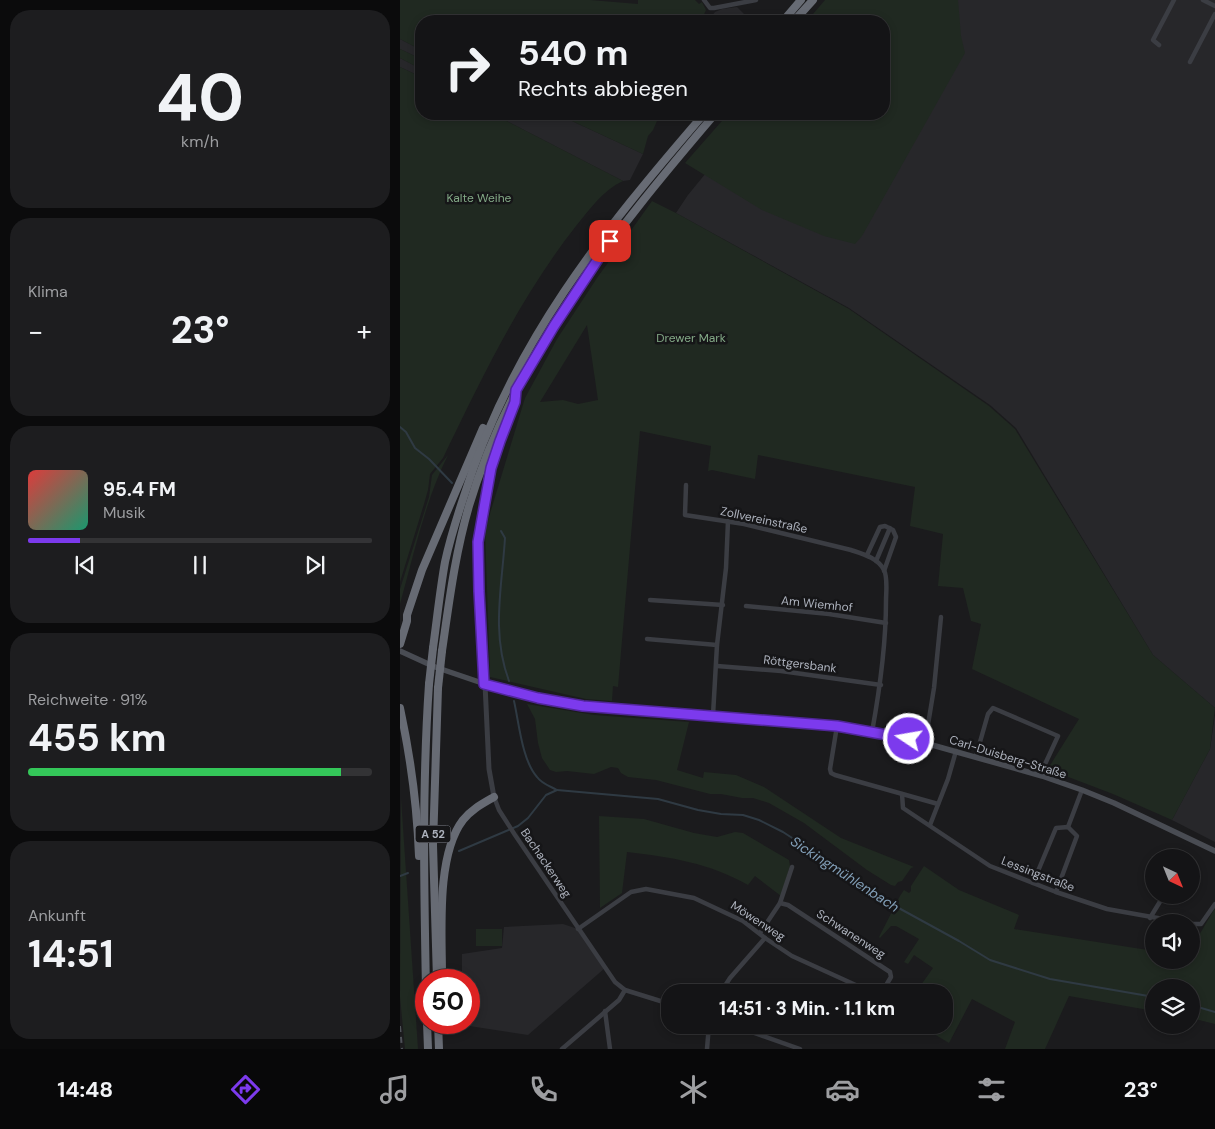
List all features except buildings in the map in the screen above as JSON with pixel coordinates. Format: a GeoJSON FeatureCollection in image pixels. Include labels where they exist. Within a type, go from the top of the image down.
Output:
{"type":"FeatureCollection","features":[{"type":"Feature","properties":{"kind":"highway"},"geometry":{"type":"LineString","coordinates":[[788,15],[801,0]]}},
{"type":"Feature","properties":{"kind":"highway"},"geometry":{"type":"LineString","coordinates":[[799,15],[813,0]]}},
{"type":"Feature","properties":{"kind":"highway","name":"A 52"},"geometry":{"type":"LineString","coordinates":[[425,969],[423,870],[429,684],[445,561],[471,473],[487,430],[506,389],[538,331],[562,293],[639,189],[699,120]]}},
{"type":"Feature","properties":{"kind":"highway","name":"A 52"},"geometry":{"type":"LineString","coordinates":[[437,969],[433,845],[438,688],[453,576],[469,506],[496,430],[516,390],[554,326],[588,273],[622,226],[710,120]]}},
{"type":"Feature","properties":{"kind":"highway"},"geometry":{"type":"LineString","coordinates":[[400,625],[407,615],[422,570],[486,420],[524,346],[538,331]]}},
{"type":"Feature","properties":{"kind":"highway"},"geometry":{"type":"LineString","coordinates":[[484,684],[478,542],[491,468],[515,402],[516,390]]}},
{"type":"Feature","properties":{"kind":"highway"},"geometry":{"type":"LineString","coordinates":[[400,644],[407,615]]}},
{"type":"Feature","properties":{"kind":"highway"},"geometry":{"type":"LineString","coordinates":[[400,708],[412,764],[417,806],[419,857],[423,870]]}},
{"type":"Feature","properties":{"kind":"highway"},"geometry":{"type":"LineString","coordinates":[[442,969],[442,896],[449,851],[453,838],[465,818],[479,805],[494,798]]}},
{"type":"Feature","properties":{"kind":"highway"},"geometry":{"type":"LineString","coordinates":[[427,1034],[428,1049]]}},
{"type":"Feature","properties":{"kind":"highway"},"geometry":{"type":"LineString","coordinates":[[438,1034],[439,1049]]}},
{"type":"Feature","properties":{"kind":"main road","name":"Carl-Duisberg-Straße"},"geometry":{"type":"LineString","coordinates":[[400,651],[436,667],[484,684],[538,698],[583,706],[837,726],[925,743],[1040,775],[1082,790],[1131,810],[1215,851]]}},
{"type":"Feature","properties":{"kind":"street"},"geometry":{"type":"LineString","coordinates":[[704,0],[710,8],[714,8],[756,0]]}},
{"type":"Feature","properties":{"kind":"street"},"geometry":{"type":"LineString","coordinates":[[1159,45],[1153,40],[1174,0]]}},
{"type":"Feature","properties":{"kind":"street"},"geometry":{"type":"LineString","coordinates":[[1203,0],[1215,6]]}},
{"type":"Feature","properties":{"kind":"street"},"geometry":{"type":"LineString","coordinates":[[1190,62],[1215,14]]}},
{"type":"Feature","properties":{"kind":"street","name":"Zollvereinstraße"},"geometry":{"type":"LineString","coordinates":[[686,485],[685,515],[728,521],[867,556],[876,561],[884,571]]}},
{"type":"Feature","properties":{"kind":"street"},"geometry":{"type":"LineString","coordinates":[[713,715],[728,521]]}},
{"type":"Feature","properties":{"kind":"street"},"geometry":{"type":"LineString","coordinates":[[867,556],[877,530],[883,526],[894,530],[896,537],[884,571],[886,622],[881,685],[872,732]]}},
{"type":"Feature","properties":{"kind":"street"},"geometry":{"type":"LineString","coordinates":[[876,561],[890,528]]}},
{"type":"Feature","properties":{"kind":"street"},"geometry":{"type":"LineString","coordinates":[[650,600],[723,605]]}},
{"type":"Feature","properties":{"kind":"street","name":"Am Wiemhof"},"geometry":{"type":"LineString","coordinates":[[746,606],[886,622]]}},
{"type":"Feature","properties":{"kind":"street"},"geometry":{"type":"LineString","coordinates":[[925,743],[934,688],[941,617]]}},
{"type":"Feature","properties":{"kind":"street"},"geometry":{"type":"LineString","coordinates":[[647,639],[717,644]]}},
{"type":"Feature","properties":{"kind":"street","name":"Röttgersbank"},"geometry":{"type":"LineString","coordinates":[[717,666],[781,671],[881,685]]}},
{"type":"Feature","properties":{"kind":"street","name":"Bachackerweg"},"geometry":{"type":"LineString","coordinates":[[484,684],[490,779],[494,798],[506,820],[615,982],[625,990],[661,1001]]}},
{"type":"Feature","properties":{"kind":"street"},"geometry":{"type":"LineString","coordinates":[[976,756],[988,714],[994,708],[1058,736],[1040,775]]}},
{"type":"Feature","properties":{"kind":"street"},"geometry":{"type":"LineString","coordinates":[[837,726],[831,772],[835,775],[938,804]]}},
{"type":"Feature","properties":{"kind":"street"},"geometry":{"type":"LineString","coordinates":[[930,825],[948,779],[956,751]]}},
{"type":"Feature","properties":{"kind":"street"},"geometry":{"type":"LineString","coordinates":[[1068,827],[1082,790]]}},
{"type":"Feature","properties":{"kind":"street","name":"Lessingstraße"},"geometry":{"type":"LineString","coordinates":[[902,794],[903,808],[990,866],[1033,884],[1107,910],[1145,917]]}},
{"type":"Feature","properties":{"kind":"street"},"geometry":{"type":"LineString","coordinates":[[1033,884],[1056,828],[1068,827],[1077,836],[1056,892]]}},
{"type":"Feature","properties":{"kind":"street"},"geometry":{"type":"LineString","coordinates":[[760,933],[780,903],[792,868]]}},
{"type":"Feature","properties":{"kind":"street","name":"Möwenweg"},"geometry":{"type":"LineString","coordinates":[[578,929],[631,892],[646,889],[694,898],[743,921],[764,938],[792,956],[853,984]]}},
{"type":"Feature","properties":{"kind":"street","name":"Schwanenweg"},"geometry":{"type":"LineString","coordinates":[[780,903],[788,905],[890,972],[891,977],[887,984]]}},
{"type":"Feature","properties":{"kind":"street"},"geometry":{"type":"LineString","coordinates":[[1200,924],[1215,904]]}},
{"type":"Feature","properties":{"kind":"street"},"geometry":{"type":"LineString","coordinates":[[726,984],[764,938]]}},
{"type":"Feature","properties":{"kind":"street"},"geometry":{"type":"LineString","coordinates":[[562,1049],[619,1000],[625,990]]}},
{"type":"Feature","properties":{"kind":"street"},"geometry":{"type":"LineString","coordinates":[[605,1011],[610,1049]]}},
{"type":"Feature","properties":{"kind":"street"},"geometry":{"type":"LineString","coordinates":[[707,1049],[708,1034]]}},
{"type":"Feature","properties":{"kind":"street"},"geometry":{"type":"LineString","coordinates":[[758,1034],[800,1049]]}},
{"type":"Feature","properties":{"kind":"shaded area"},"geometry":{"type":"Polygon","coordinates":[[[847,0],[1215,0],[1215,708],[1153,655],[1016,428],[990,405],[849,308],[676,213],[688,195],[749,120],[890,120],[890,15],[873,15],[847,0]]]}},
{"type":"Feature","properties":{"kind":"shaded area"},"geometry":{"type":"Polygon","coordinates":[[[737,7],[745,15],[713,15],[722,9],[737,7]]]}},
{"type":"Feature","properties":{"kind":"shaded area"},"geometry":{"type":"Polygon","coordinates":[[[400,39],[415,47],[415,56],[400,49],[400,39]]]}},
{"type":"Feature","properties":{"kind":"shaded area"},"geometry":{"type":"Polygon","coordinates":[[[400,58],[415,66],[415,74],[400,67],[400,58]]]}},
{"type":"Feature","properties":{"kind":"shaded area"},"geometry":{"type":"Polygon","coordinates":[[[505,120],[570,120],[643,154],[630,180],[623,181],[505,120]]]}},
{"type":"Feature","properties":{"kind":"shaded area"},"geometry":{"type":"Polygon","coordinates":[[[1215,715],[1215,842],[1172,820],[1210,749],[1215,715]]]}},
{"type":"Feature","properties":{"kind":"shaded area"},"geometry":{"type":"Polygon","coordinates":[[[563,924],[578,929],[605,968],[528,1035],[480,1028],[480,969],[462,969],[462,954],[502,948],[504,927],[563,924]]]}},
{"type":"Feature","properties":{"kind":"green space"},"geometry":{"type":"Polygon","coordinates":[[[400,0],[590,0],[638,4],[638,0],[695,0],[699,4],[702,2],[706,10],[704,15],[415,15],[415,47],[400,39],[400,0]]]}},
{"type":"Feature","properties":{"kind":"green space"},"geometry":{"type":"Polygon","coordinates":[[[825,0],[958,0],[961,36],[965,53],[862,236],[855,244],[824,236],[762,210],[685,163],[723,120],[890,120],[890,15],[812,15],[825,0]]]}},
{"type":"Feature","properties":{"kind":"green space"},"geometry":{"type":"Polygon","coordinates":[[[400,49],[415,56],[415,66],[400,58],[400,49]]]}},
{"type":"Feature","properties":{"kind":"green space","name":"Kalte Weihe"},"geometry":{"type":"Polygon","coordinates":[[[400,67],[415,74],[415,120],[505,120],[623,181],[609,189],[576,226],[520,309],[472,397],[443,458],[430,474],[428,490],[400,582],[400,67]]]}},
{"type":"Feature","properties":{"kind":"green space"},"geometry":{"type":"Polygon","coordinates":[[[570,120],[657,120],[648,136],[643,154],[570,120]]]}},
{"type":"Feature","properties":{"kind":"green space","name":"Drewer Mark"},"geometry":{"type":"Polygon","coordinates":[[[652,201],[849,309],[989,406],[1015,429],[1153,655],[1215,708],[1210,749],[1172,820],[1113,794],[1050,770],[1049,767],[1079,719],[972,669],[981,624],[971,621],[963,588],[938,586],[943,534],[910,526],[915,487],[758,455],[755,479],[712,470],[708,471],[711,446],[640,431],[618,687],[613,686],[612,701],[586,699],[490,677],[485,530],[525,398],[557,339],[597,278],[652,201]],[[587,325],[540,402],[563,400],[578,404],[598,400],[587,325]]]}},
{"type":"Feature","properties":{"kind":"green space"},"geometry":{"type":"Polygon","coordinates":[[[448,455],[426,509],[400,604],[400,589],[429,497],[432,475],[448,455]]]}},
{"type":"Feature","properties":{"kind":"green space"},"geometry":{"type":"Polygon","coordinates":[[[527,704],[594,715],[689,722],[677,770],[703,778],[704,772],[736,775],[764,787],[841,838],[914,867],[911,868],[902,881],[898,882],[895,886],[891,885],[867,870],[804,823],[769,803],[753,798],[710,794],[656,780],[628,777],[621,773],[618,768],[611,767],[594,774],[550,770],[542,758],[535,719],[527,704]]]}},
{"type":"Feature","properties":{"kind":"green space"},"geometry":{"type":"Polygon","coordinates":[[[401,798],[415,1005],[415,1034],[417,1034],[418,1049],[405,1049],[400,997],[401,798]]]}},
{"type":"Feature","properties":{"kind":"green space"},"geometry":{"type":"Polygon","coordinates":[[[599,816],[644,819],[694,833],[717,837],[735,832],[743,833],[789,860],[790,866],[781,896],[755,876],[748,885],[704,866],[659,856],[627,852],[622,893],[600,908],[599,816]]]}},
{"type":"Feature","properties":{"kind":"green space"},"geometry":{"type":"Polygon","coordinates":[[[924,866],[959,890],[1019,915],[1014,929],[1145,950],[1145,969],[1200,969],[1200,934],[1215,908],[1215,1024],[1200,1020],[1200,979],[1145,979],[1145,1009],[1069,996],[1045,1049],[1005,1049],[1015,1022],[972,999],[949,1043],[934,1034],[953,1034],[953,984],[922,984],[933,968],[914,955],[908,964],[904,962],[919,939],[896,926],[891,926],[879,937],[900,896],[904,890],[909,893],[911,886],[924,866]]]}},
{"type":"Feature","properties":{"kind":"green space"},"geometry":{"type":"Polygon","coordinates":[[[476,929],[502,929],[502,946],[476,946],[476,929]]]}},
{"type":"Feature","properties":{"kind":"waterway"},"geometry":{"type":"LineString","coordinates":[[400,427],[406,432],[415,448],[429,459],[452,483]]}},
{"type":"Feature","properties":{"kind":"waterway"},"geometry":{"type":"LineString","coordinates":[[501,531],[505,538],[499,628],[500,645],[509,681]]}},
{"type":"Feature","properties":{"kind":"waterway","name":"Sickingmühlenbach"},"geometry":{"type":"LineString","coordinates":[[514,701],[524,751],[532,770],[546,785],[557,790],[658,799],[698,810],[743,815],[759,820],[783,832],[826,860],[864,889],[990,960],[1050,979],[1145,995]]}},
{"type":"Feature","properties":{"kind":"waterway"},"geometry":{"type":"LineString","coordinates":[[459,851],[518,826],[528,818],[546,795],[557,790]]}},
{"type":"Feature","properties":{"kind":"waterway"},"geometry":{"type":"LineString","coordinates":[[400,876],[408,873]]}},
{"type":"Feature","properties":{"kind":"waterway","name":"Sickingmühlenbach"},"geometry":{"type":"LineString","coordinates":[[1200,1008],[1215,1012]]}},
{"type":"Feature","properties":{"kind":"railway"},"geometry":{"type":"LineString","coordinates":[[400,1026],[402,1049]]}},
{"type":"Feature","properties":{"kind":"route"},"geometry":{"type":"LineString","coordinates":[[610,241],[554,326],[516,390],[515,402],[491,468],[478,542],[480,628],[484,684],[538,698],[583,706],[837,726],[909,739]]}}]}
